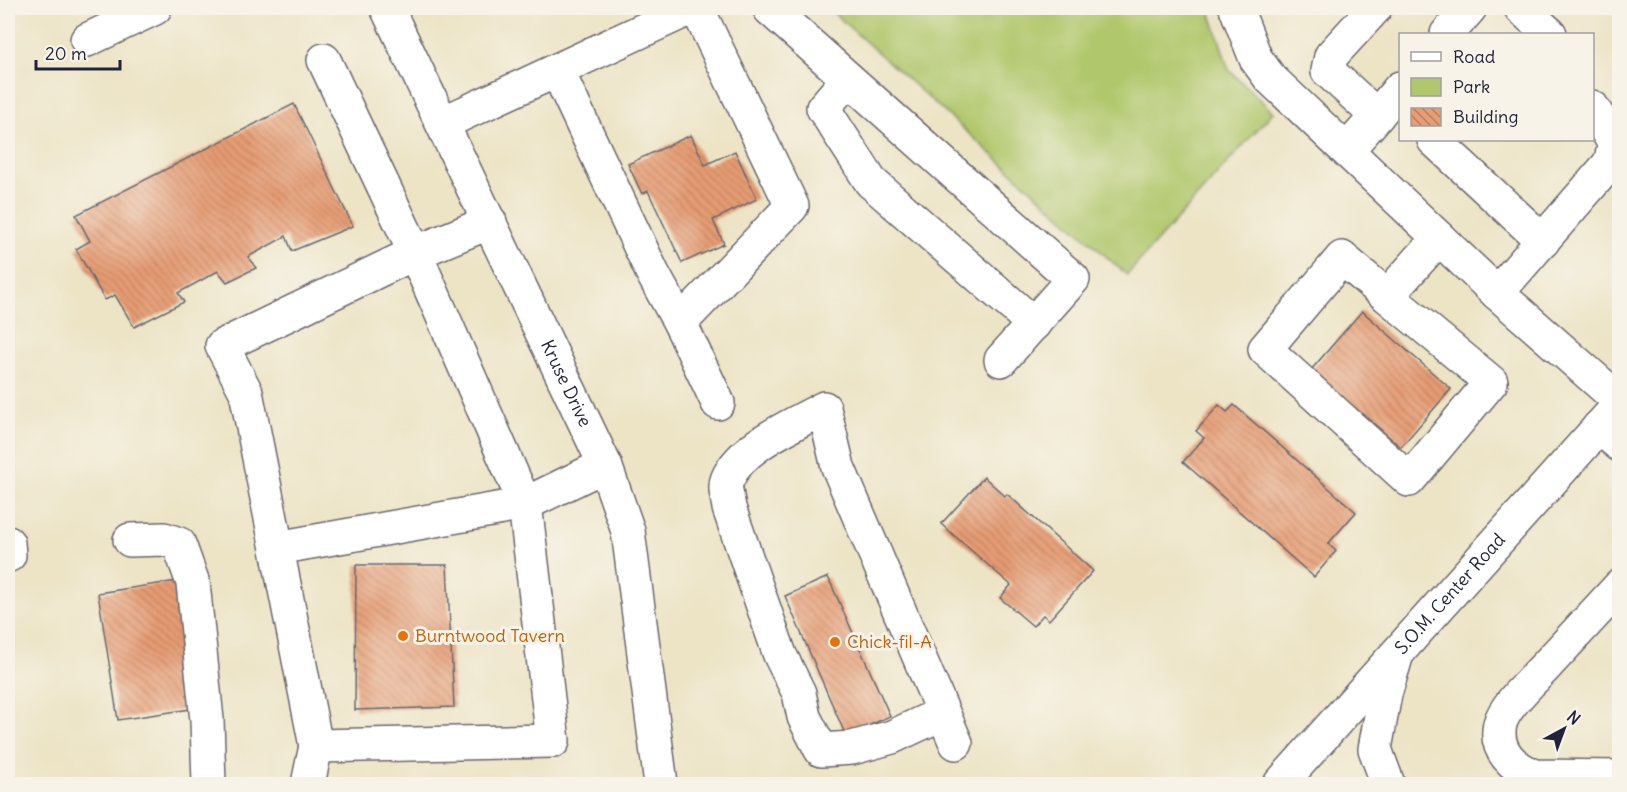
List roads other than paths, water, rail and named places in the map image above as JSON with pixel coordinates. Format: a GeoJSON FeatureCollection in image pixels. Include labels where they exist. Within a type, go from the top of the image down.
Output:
{"type":"FeatureCollection","features":[{"type":"Feature","properties":{"kind":"street"},"geometry":{"type":"LineString","coordinates":[[87,39],[155,8]]}},
{"type":"Feature","properties":{"kind":"street","name":"Kruse Drive"},"geometry":{"type":"LineString","coordinates":[[387,8],[605,465],[628,531],[661,784]]}},
{"type":"Feature","properties":{"kind":"street"},"geometry":{"type":"LineString","coordinates":[[442,123],[691,8]]}},
{"type":"Feature","properties":{"kind":"street"},"geometry":{"type":"LineString","coordinates":[[680,323],[792,206],[697,8]]}},
{"type":"Feature","properties":{"kind":"street"},"geometry":{"type":"LineString","coordinates":[[1236,8],[1256,59],[1270,78],[1497,293],[1614,419]]}},
{"type":"Feature","properties":{"kind":"street"},"geometry":{"type":"LineString","coordinates":[[1347,150],[1392,103],[1328,71],[1331,56],[1375,8]]}},
{"type":"Feature","properties":{"kind":"street"},"geometry":{"type":"LineString","coordinates":[[1448,33],[1470,8]]}},
{"type":"Feature","properties":{"kind":"street"},"geometry":{"type":"LineString","coordinates":[[1521,8],[1549,33]]}},
{"type":"Feature","properties":{"kind":"street"},"geometry":{"type":"LineString","coordinates":[[770,9],[1073,279],[1001,360]]}},
{"type":"Feature","properties":{"kind":"street"},"geometry":{"type":"LineString","coordinates":[[316,746],[553,741],[525,504],[415,253],[324,60]]}},
{"type":"Feature","properties":{"kind":"street"},"geometry":{"type":"LineString","coordinates":[[557,70],[653,274],[680,323],[718,403]]}},
{"type":"Feature","properties":{"kind":"street"},"geometry":{"type":"LineString","coordinates":[[848,79],[823,108],[871,182],[1034,324]]}},
{"type":"Feature","properties":{"kind":"street"},"geometry":{"type":"LineString","coordinates":[[1497,293],[1610,163],[1615,144],[1594,109]]}},
{"type":"Feature","properties":{"kind":"street"},"geometry":{"type":"LineString","coordinates":[[1435,141],[1542,241]]}},
{"type":"Feature","properties":{"kind":"street"},"geometry":{"type":"LineString","coordinates":[[322,784],[246,392],[222,346],[415,253],[490,222]]}},
{"type":"Feature","properties":{"kind":"street"},"geometry":{"type":"LineString","coordinates":[[1387,296],[1439,238]]}},
{"type":"Feature","properties":{"kind":"street"},"geometry":{"type":"LineString","coordinates":[[1342,258],[1387,296],[1491,382],[1409,480],[1265,349],[1342,258]]}},
{"type":"Feature","properties":{"kind":"street"},"geometry":{"type":"LineString","coordinates":[[943,713],[891,737],[852,748],[821,750],[804,717],[799,693],[780,655],[729,508],[726,482],[738,462],[767,439],[824,408],[838,467],[956,743]]}},
{"type":"Feature","properties":{"kind":"street","name":"S.O.M. Center Road"},"geometry":{"type":"LineString","coordinates":[[1280,784],[1614,419]]}},
{"type":"Feature","properties":{"kind":"street"},"geometry":{"type":"LineString","coordinates":[[277,548],[525,504],[605,465]]}},
{"type":"Feature","properties":{"kind":"street"},"geometry":{"type":"LineString","coordinates":[[130,540],[164,539],[179,544],[192,583],[207,720],[209,784]]}},
{"type":"Feature","properties":{"kind":"street"},"geometry":{"type":"LineString","coordinates":[[1620,585],[1518,695],[1500,722],[1499,734],[1502,751],[1512,763],[1524,772],[1535,776],[1620,777]]}},
{"type":"Feature","properties":{"kind":"street"},"geometry":{"type":"LineString","coordinates":[[1388,784],[1375,748],[1385,693],[1397,654]]}},
{"type":"Feature","properties":{"kind":"street"},"geometry":{"type":"LineString","coordinates":[[308,784],[316,746]]}},
{"type":"Feature","properties":{"kind":"place","name":"Burntwood Tavern"},"geometry":{"type":"Point","coordinates":[403,636]}},
{"type":"Feature","properties":{"kind":"place","name":"Chick-fil-A"},"geometry":{"type":"Point","coordinates":[835,642]}}]}
